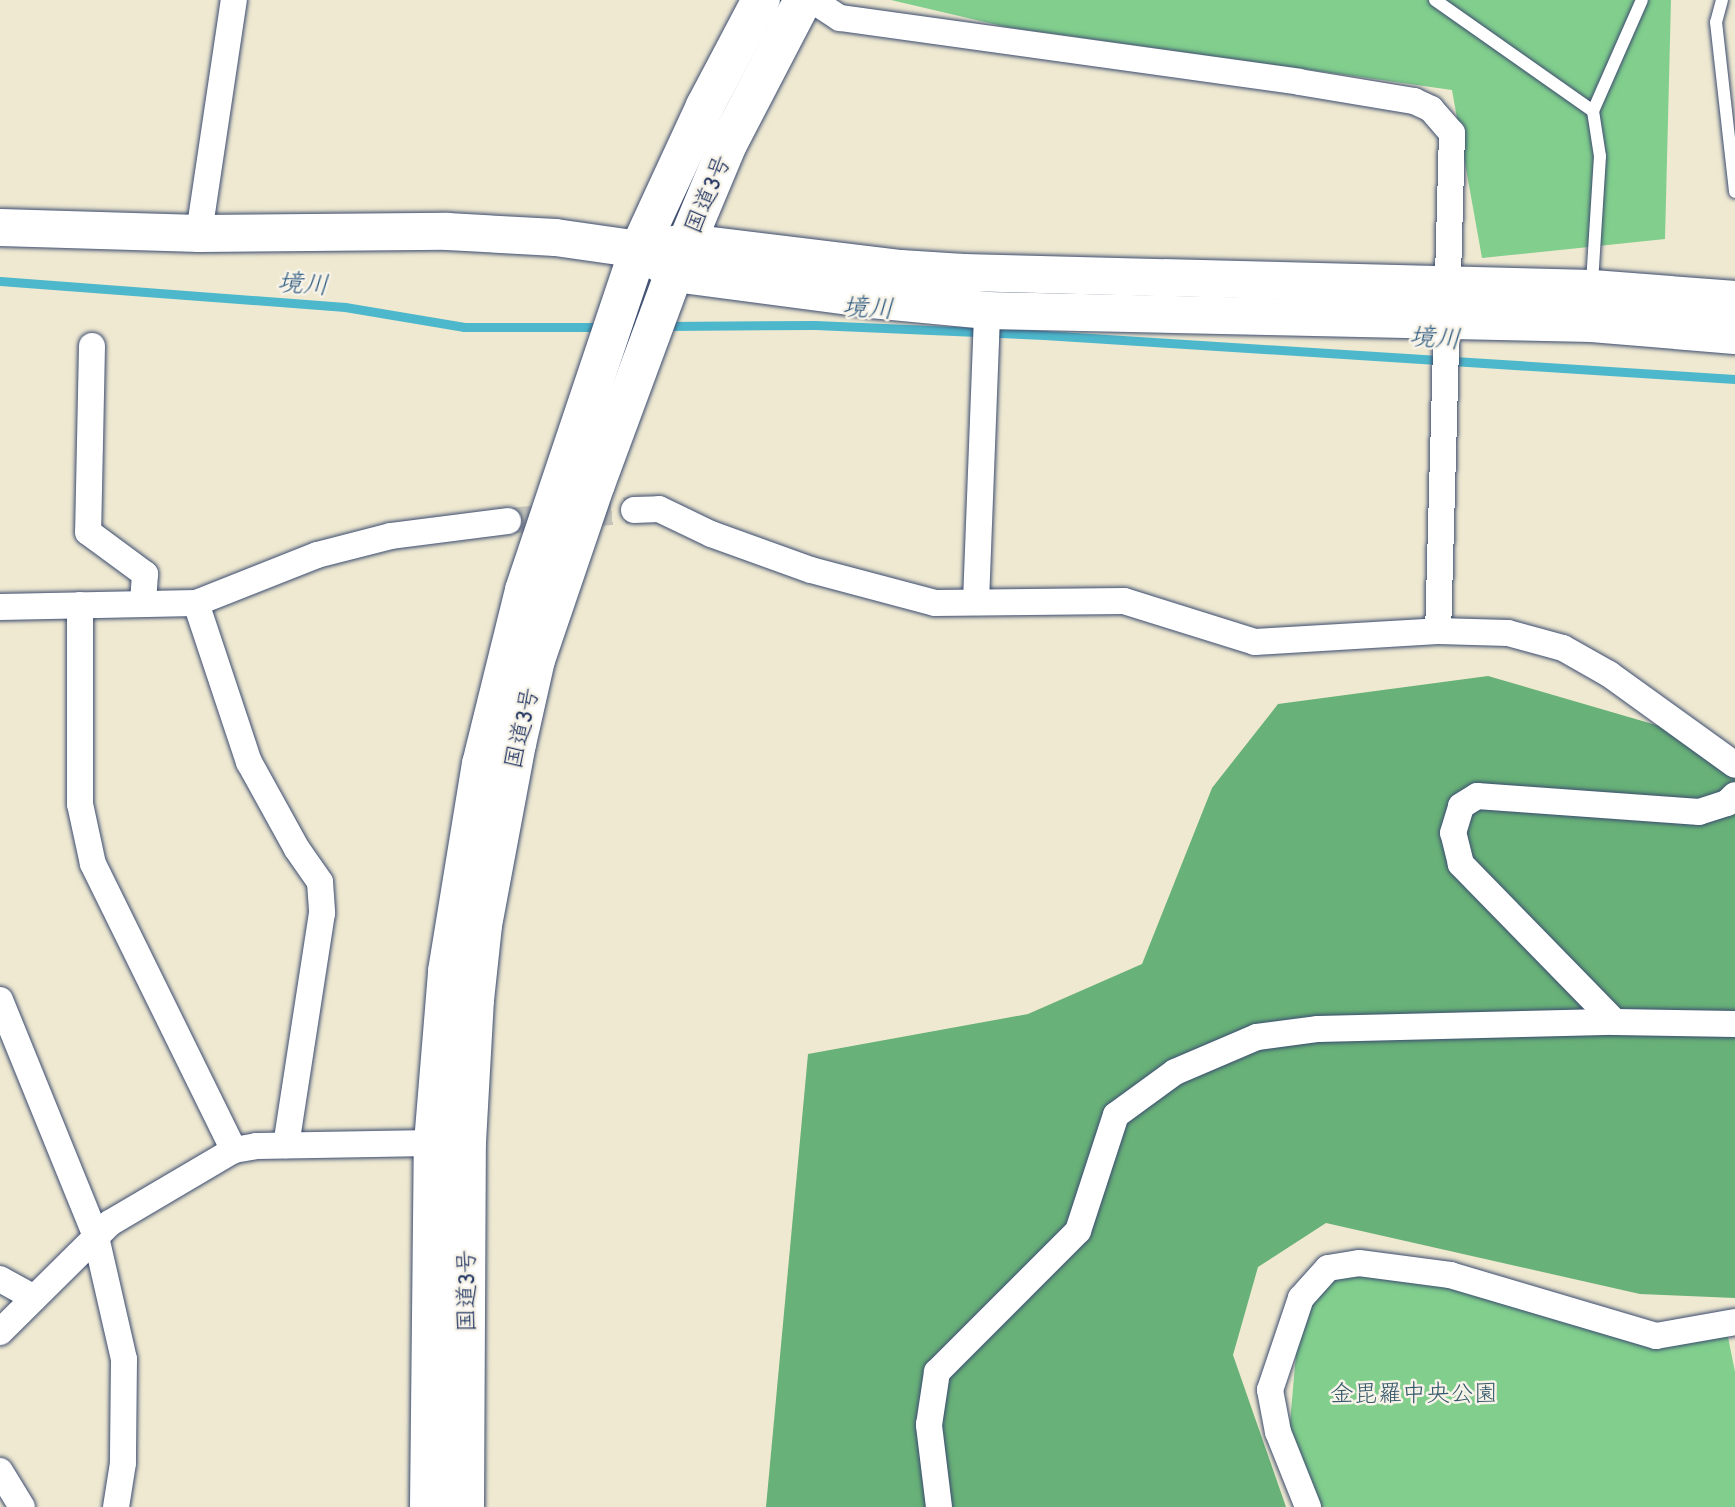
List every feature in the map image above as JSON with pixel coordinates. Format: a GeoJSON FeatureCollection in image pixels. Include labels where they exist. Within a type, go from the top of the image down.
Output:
{"type":"FeatureCollection","features":[{"type":"Feature","properties":{"kind":"highway","name":"国道3号"},"geometry":{"type":"LineString","coordinates":[[429,1507],[433,1143],[447,971],[481,764],[500,680],[553,497],[639,249],[705,106],[761,0]]}},
{"type":"Feature","properties":{"kind":"highway","name":"国道3号"},"geometry":{"type":"LineString","coordinates":[[466,1507],[467,1142],[475,1000],[483,925],[517,744],[537,660],[596,484],[680,258],[728,144],[803,0]]}},
{"type":"Feature","properties":{"kind":"street"},"geometry":{"type":"LineString","coordinates":[[199,233],[234,0]]}},
{"type":"Feature","properties":{"kind":"street"},"geometry":{"type":"LineString","coordinates":[[811,0],[840,18],[1299,82],[1414,102],[1431,109],[1452,133],[1449,319],[1438,631]]}},
{"type":"Feature","properties":{"kind":"street"},"geometry":{"type":"LineString","coordinates":[[0,227],[199,233],[447,231],[555,237],[639,249],[871,299],[987,310],[1449,319],[1591,306],[1735,299]]}},
{"type":"Feature","properties":{"kind":"street"},"geometry":{"type":"LineString","coordinates":[[680,258],[925,270],[1450,283],[1591,306],[1735,335]]}},
{"type":"Feature","properties":{"kind":"street"},"geometry":{"type":"LineString","coordinates":[[976,602],[987,310]]}},
{"type":"Feature","properties":{"kind":"street"},"geometry":{"type":"LineString","coordinates":[[92,346],[88,533],[145,574],[143,604]]}},
{"type":"Feature","properties":{"kind":"street"},"geometry":{"type":"LineString","coordinates":[[634,510],[659,509],[711,534],[811,570],[935,603],[1124,601],[1255,642],[1438,631],[1508,634],[1563,648],[1609,674],[1735,765]]}},
{"type":"Feature","properties":{"kind":"street"},"geometry":{"type":"LineString","coordinates":[[0,607],[196,603],[317,555],[391,536],[508,521]]}},
{"type":"Feature","properties":{"kind":"street"},"geometry":{"type":"LineString","coordinates":[[196,603],[249,762],[297,849],[320,882],[322,913],[286,1145]]}},
{"type":"Feature","properties":{"kind":"street"},"geometry":{"type":"LineString","coordinates":[[80,605],[80,804],[93,864],[234,1150]]}},
{"type":"Feature","properties":{"kind":"street"},"geometry":{"type":"LineString","coordinates":[[1615,1021],[1461,864],[1453,833],[1461,806],[1477,796],[1699,812],[1727,803],[1735,795]]}},
{"type":"Feature","properties":{"kind":"street"},"geometry":{"type":"LineString","coordinates":[[0,1000],[96,1237],[124,1359],[123,1463],[116,1507]]}},
{"type":"Feature","properties":{"kind":"street"},"geometry":{"type":"LineString","coordinates":[[939,1507],[929,1425],[937,1372],[1077,1231],[1116,1115],[1175,1072],[1257,1037],[1318,1029],[1615,1021],[1735,1024]]}},
{"type":"Feature","properties":{"kind":"street"},"geometry":{"type":"LineString","coordinates":[[0,1332],[110,1223],[234,1150],[286,1145],[433,1143]]}},
{"type":"Feature","properties":{"kind":"street"},"geometry":{"type":"LineString","coordinates":[[1308,1507],[1278,1432],[1270,1390],[1301,1298],[1328,1268],[1359,1263],[1450,1275],[1656,1336],[1735,1322]]}},
{"type":"Feature","properties":{"kind":"street"},"geometry":{"type":"LineString","coordinates":[[0,1279],[34,1298]]}},
{"type":"Feature","properties":{"kind":"street"},"geometry":{"type":"LineString","coordinates":[[0,1471],[22,1507]]}},
{"type":"Feature","properties":{"kind":"lane"},"geometry":{"type":"LineString","coordinates":[[1436,0],[1593,111]]}},
{"type":"Feature","properties":{"kind":"lane"},"geometry":{"type":"LineString","coordinates":[[1591,306],[1600,156],[1593,111],[1642,0]]}},
{"type":"Feature","properties":{"kind":"lane"},"geometry":{"type":"LineString","coordinates":[[1722,0],[1716,22],[1735,192]]}},
{"type":"Feature","properties":{"kind":"green space"},"geometry":{"type":"Polygon","coordinates":[[[891,0],[1671,0],[1665,239],[1482,258],[1452,90],[1006,27],[891,0]]]}},
{"type":"Feature","properties":{"kind":"green space"},"geometry":{"type":"Polygon","coordinates":[[[1488,676],[1735,748],[1735,1298],[1640,1294],[1326,1223],[1258,1267],[1233,1355],[1286,1507],[766,1507],[808,1054],[1028,1014],[1142,964],[1212,788],[1278,704],[1488,676]]]}},
{"type":"Feature","properties":{"kind":"green space","name":"金毘羅中央公園"},"geometry":{"type":"Polygon","coordinates":[[[1359,1263],[1655,1336],[1725,1322],[1735,1372],[1735,1507],[1321,1507],[1287,1456],[1301,1298],[1359,1263]]]}},
{"type":"Feature","properties":{"kind":"waterway","name":"境川"},"geometry":{"type":"LineString","coordinates":[[0,281],[345,307],[464,327],[605,327]]}},
{"type":"Feature","properties":{"kind":"waterway","name":"境川"},"geometry":{"type":"LineString","coordinates":[[664,326],[815,325],[1044,335],[1735,379]]}},
{"type":"Feature","properties":{"kind":"tunnel"},"geometry":{"type":"LineString","coordinates":[[508,521],[634,510]]}}]}
